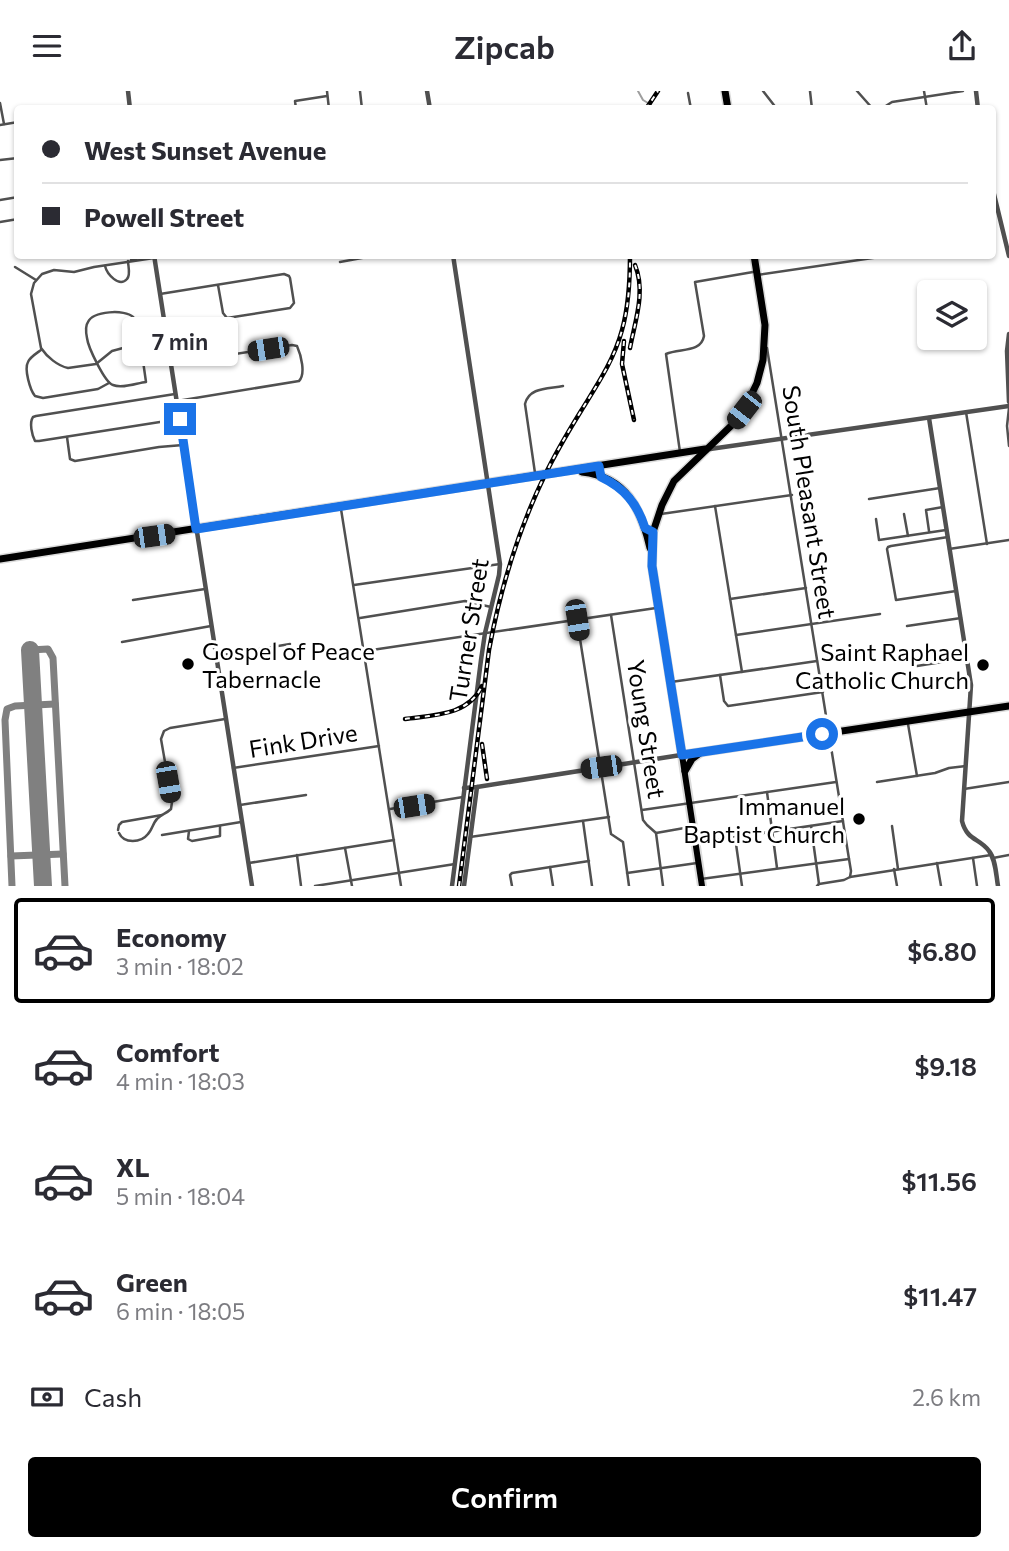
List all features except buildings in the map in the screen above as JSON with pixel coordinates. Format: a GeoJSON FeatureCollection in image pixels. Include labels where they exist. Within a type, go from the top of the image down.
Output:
{"type":"FeatureCollection","features":[{"type":"Feature","properties":{"kind":"highway"},"geometry":{"type":"LineString","coordinates":[[649,530],[674,481],[733,423],[752,396],[761,371],[766,340],[755,259]]}},
{"type":"Feature","properties":{"kind":"highway"},"geometry":{"type":"LineString","coordinates":[[0,559],[705,449]]}},
{"type":"Feature","properties":{"kind":"highway"},"geometry":{"type":"LineString","coordinates":[[670,455],[681,458],[683,471]]}},
{"type":"Feature","properties":{"kind":"highway"},"geometry":{"type":"LineString","coordinates":[[597,466],[599,476]]}},
{"type":"Feature","properties":{"kind":"highway"},"geometry":{"type":"LineString","coordinates":[[567,471],[590,473],[616,485],[638,508],[649,530],[682,755],[1009,706]]}},
{"type":"Feature","properties":{"kind":"highway"},"geometry":{"type":"LineString","coordinates":[[685,771],[692,759],[701,752]]}},
{"type":"Feature","properties":{"kind":"main road"},"geometry":{"type":"LineString","coordinates":[[682,755],[701,883]]}},
{"type":"Feature","properties":{"kind":"street"},"geometry":{"type":"LineString","coordinates":[[327,91],[328,105]]}},
{"type":"Feature","properties":{"kind":"street"},"geometry":{"type":"LineString","coordinates":[[763,91],[774,105]]}},
{"type":"Feature","properties":{"kind":"street"},"geometry":{"type":"LineString","coordinates":[[857,91],[869,105]]}},
{"type":"Feature","properties":{"kind":"street"},"geometry":{"type":"LineString","coordinates":[[924,91],[926,105]]}},
{"type":"Feature","properties":{"kind":"street"},"geometry":{"type":"LineString","coordinates":[[887,105],[963,91]]}},
{"type":"Feature","properties":{"kind":"street"},"geometry":{"type":"LineString","coordinates":[[688,93],[690,105]]}},
{"type":"Feature","properties":{"kind":"street"},"geometry":{"type":"LineString","coordinates":[[296,105],[295,101],[327,96]]}},
{"type":"Feature","properties":{"kind":"street"},"geometry":{"type":"LineString","coordinates":[[0,103],[2,125]]}},
{"type":"Feature","properties":{"kind":"street"},"geometry":{"type":"LineString","coordinates":[[996,202],[1009,255]]}},
{"type":"Feature","properties":{"kind":"street"},"geometry":{"type":"LineString","coordinates":[[136,344],[142,354],[146,382],[118,386],[109,383],[98,363],[87,339],[87,324],[92,316],[119,312],[130,314],[145,336],[136,344],[112,351],[98,363],[66,368],[41,350],[31,294],[36,280],[50,271],[74,272],[138,259]]}},
{"type":"Feature","properties":{"kind":"street"},"geometry":{"type":"LineString","coordinates":[[154,259],[252,886]]}},
{"type":"Feature","properties":{"kind":"street"},"geometry":{"type":"LineString","coordinates":[[340,262],[356,259]]}},
{"type":"Feature","properties":{"kind":"street","name":"Turner Street"},"geometry":{"type":"LineString","coordinates":[[452,886],[485,633],[500,564],[454,259]]}},
{"type":"Feature","properties":{"kind":"street"},"geometry":{"type":"LineString","coordinates":[[681,453],[666,355],[699,346],[704,341],[695,282],[863,259]]}},
{"type":"Feature","properties":{"kind":"street"},"geometry":{"type":"LineString","coordinates":[[104,265],[108,275],[121,282],[128,276],[128,261]]}},
{"type":"Feature","properties":{"kind":"street"},"geometry":{"type":"LineString","coordinates":[[15,267],[36,280]]}},
{"type":"Feature","properties":{"kind":"street"},"geometry":{"type":"LineString","coordinates":[[160,294],[284,274],[289,276],[295,301],[290,308],[229,318],[223,313],[218,285]]}},
{"type":"Feature","properties":{"kind":"street"},"geometry":{"type":"LineString","coordinates":[[1009,334],[1009,446]]}},
{"type":"Feature","properties":{"kind":"street","name":"South Pleasant Street"},"geometry":{"type":"LineString","coordinates":[[766,340],[851,871],[849,877]]}},
{"type":"Feature","properties":{"kind":"street"},"geometry":{"type":"LineString","coordinates":[[171,363],[292,345],[298,348],[303,378],[297,382],[36,416],[31,422],[33,438],[37,441],[180,419]]}},
{"type":"Feature","properties":{"kind":"street"},"geometry":{"type":"LineString","coordinates":[[41,350],[30,358],[26,367],[30,390],[34,396],[43,398],[98,389],[109,383]]}},
{"type":"Feature","properties":{"kind":"street"},"geometry":{"type":"LineString","coordinates":[[536,477],[526,398],[533,392],[563,386]]}},
{"type":"Feature","properties":{"kind":"street"},"geometry":{"type":"LineString","coordinates":[[705,449],[1009,405]]}},
{"type":"Feature","properties":{"kind":"street"},"geometry":{"type":"LineString","coordinates":[[966,412],[987,544]]}},
{"type":"Feature","properties":{"kind":"street"},"geometry":{"type":"LineString","coordinates":[[929,418],[971,685],[963,825],[971,837],[985,846],[992,857],[998,886]]}},
{"type":"Feature","properties":{"kind":"street"},"geometry":{"type":"LineString","coordinates":[[67,437],[70,459],[75,461],[184,445]]}},
{"type":"Feature","properties":{"kind":"street"},"geometry":{"type":"LineString","coordinates":[[869,499],[940,488]]}},
{"type":"Feature","properties":{"kind":"street"},"geometry":{"type":"LineString","coordinates":[[658,515],[792,495]]}},
{"type":"Feature","properties":{"kind":"street"},"geometry":{"type":"LineString","coordinates":[[715,506],[741,672]]}},
{"type":"Feature","properties":{"kind":"street"},"geometry":{"type":"LineString","coordinates":[[341,507],[401,886]]}},
{"type":"Feature","properties":{"kind":"street"},"geometry":{"type":"LineString","coordinates":[[929,533],[926,510],[943,507]]}},
{"type":"Feature","properties":{"kind":"street"},"geometry":{"type":"LineString","coordinates":[[904,514],[908,536]]}},
{"type":"Feature","properties":{"kind":"street"},"geometry":{"type":"LineString","coordinates":[[876,519],[879,540],[946,530]]}},
{"type":"Feature","properties":{"kind":"street"},"geometry":{"type":"LineString","coordinates":[[947,537],[888,547],[895,598],[897,600],[956,590]]}},
{"type":"Feature","properties":{"kind":"street"},"geometry":{"type":"LineString","coordinates":[[949,549],[1009,540]]}},
{"type":"Feature","properties":{"kind":"street"},"geometry":{"type":"LineString","coordinates":[[353,585],[500,564]]}},
{"type":"Feature","properties":{"kind":"street"},"geometry":{"type":"LineString","coordinates":[[730,599],[806,588]]}},
{"type":"Feature","properties":{"kind":"street"},"geometry":{"type":"LineString","coordinates":[[133,600],[205,589]]}},
{"type":"Feature","properties":{"kind":"street"},"geometry":{"type":"LineString","coordinates":[[359,618],[465,601],[491,607]]}},
{"type":"Feature","properties":{"kind":"street"},"geometry":{"type":"LineString","coordinates":[[364,651],[659,607]]}},
{"type":"Feature","properties":{"kind":"street"},"geometry":{"type":"LineString","coordinates":[[736,635],[880,614]]}},
{"type":"Feature","properties":{"kind":"street","name":"Young Street"},"geometry":{"type":"LineString","coordinates":[[611,615],[642,810],[645,823],[656,833],[663,886]]}},
{"type":"Feature","properties":{"kind":"street"},"geometry":{"type":"LineString","coordinates":[[907,626],[961,618]]}},
{"type":"Feature","properties":{"kind":"street"},"geometry":{"type":"LineString","coordinates":[[577,620],[611,834],[623,842],[629,886]]}},
{"type":"Feature","properties":{"kind":"street"},"geometry":{"type":"LineString","coordinates":[[122,642],[211,627]]}},
{"type":"Feature","properties":{"kind":"street"},"geometry":{"type":"LineString","coordinates":[[215,656],[290,644]]}},
{"type":"Feature","properties":{"kind":"street"},"geometry":{"type":"LineString","coordinates":[[917,666],[967,658]]}},
{"type":"Feature","properties":{"kind":"street"},"geometry":{"type":"LineString","coordinates":[[671,682],[818,661]]}},
{"type":"Feature","properties":{"kind":"street"},"geometry":{"type":"LineString","coordinates":[[720,675],[724,701],[730,706],[823,692]]}},
{"type":"Feature","properties":{"kind":"street"},"geometry":{"type":"LineString","coordinates":[[162,815],[122,822],[119,825],[121,838],[125,840],[147,836],[156,820],[169,811],[172,804],[162,732],[170,728],[225,719]]}},
{"type":"Feature","properties":{"kind":"street"},"geometry":{"type":"LineString","coordinates":[[908,721],[917,776]]}},
{"type":"Feature","properties":{"kind":"street","name":"Fink Drive"},"geometry":{"type":"LineString","coordinates":[[233,768],[379,746]]}},
{"type":"Feature","properties":{"kind":"street"},"geometry":{"type":"LineString","coordinates":[[464,788],[682,755]]}},
{"type":"Feature","properties":{"kind":"street"},"geometry":{"type":"LineString","coordinates":[[877,782],[966,766]]}},
{"type":"Feature","properties":{"kind":"street"},"geometry":{"type":"LineString","coordinates":[[642,810],[837,782]]}},
{"type":"Feature","properties":{"kind":"street"},"geometry":{"type":"LineString","coordinates":[[964,789],[1009,782]]}},
{"type":"Feature","properties":{"kind":"street"},"geometry":{"type":"LineString","coordinates":[[464,886],[477,787]]}},
{"type":"Feature","properties":{"kind":"street"},"geometry":{"type":"LineString","coordinates":[[767,792],[777,868]]}},
{"type":"Feature","properties":{"kind":"street"},"geometry":{"type":"LineString","coordinates":[[239,805],[306,795]]}},
{"type":"Feature","properties":{"kind":"street"},"geometry":{"type":"LineString","coordinates":[[389,810],[463,797]]}},
{"type":"Feature","properties":{"kind":"street"},"geometry":{"type":"LineString","coordinates":[[470,837],[609,817]]}},
{"type":"Feature","properties":{"kind":"street"},"geometry":{"type":"LineString","coordinates":[[583,821],[592,886]]}},
{"type":"Feature","properties":{"kind":"street"},"geometry":{"type":"LineString","coordinates":[[696,842],[843,821]]}},
{"type":"Feature","properties":{"kind":"street"},"geometry":{"type":"LineString","coordinates":[[162,835],[241,822]]}},
{"type":"Feature","properties":{"kind":"street"},"geometry":{"type":"LineString","coordinates":[[188,831],[188,839],[192,841],[220,836],[220,825]]}},
{"type":"Feature","properties":{"kind":"street"},"geometry":{"type":"LineString","coordinates":[[811,826],[818,885],[896,869],[1009,855]]}},
{"type":"Feature","properties":{"kind":"street"},"geometry":{"type":"LineString","coordinates":[[892,826],[897,886]]}},
{"type":"Feature","properties":{"kind":"street"},"geometry":{"type":"LineString","coordinates":[[656,833],[693,827]]}},
{"type":"Feature","properties":{"kind":"street"},"geometry":{"type":"LineString","coordinates":[[735,837],[742,886]]}},
{"type":"Feature","properties":{"kind":"street"},"geometry":{"type":"LineString","coordinates":[[248,863],[394,840]]}},
{"type":"Feature","properties":{"kind":"street"},"geometry":{"type":"LineString","coordinates":[[981,857],[985,854],[985,846]]}},
{"type":"Feature","properties":{"kind":"street"},"geometry":{"type":"LineString","coordinates":[[345,847],[352,886]]}},
{"type":"Feature","properties":{"kind":"street"},"geometry":{"type":"LineString","coordinates":[[297,855],[301,886]]}},
{"type":"Feature","properties":{"kind":"street"},"geometry":{"type":"LineString","coordinates":[[973,858],[977,886]]}},
{"type":"Feature","properties":{"kind":"street"},"geometry":{"type":"LineString","coordinates":[[701,883],[777,868],[849,859]]}},
{"type":"Feature","properties":{"kind":"street"},"geometry":{"type":"LineString","coordinates":[[512,886],[511,873],[589,860]]}},
{"type":"Feature","properties":{"kind":"street"},"geometry":{"type":"LineString","coordinates":[[627,873],[699,863]]}},
{"type":"Feature","properties":{"kind":"street"},"geometry":{"type":"LineString","coordinates":[[937,863],[941,886]]}},
{"type":"Feature","properties":{"kind":"street"},"geometry":{"type":"LineString","coordinates":[[316,886],[455,864]]}},
{"type":"Feature","properties":{"kind":"street"},"geometry":{"type":"LineString","coordinates":[[550,867],[553,886]]}},
{"type":"Feature","properties":{"kind":"street"},"geometry":{"type":"LineString","coordinates":[[844,880],[845,886]]}},
{"type":"Feature","properties":{"kind":"waterway"},"geometry":{"type":"LineString","coordinates":[[638,91],[648,103]]}},
{"type":"Feature","properties":{"kind":"taxiway"},"geometry":{"type":"LineString","coordinates":[[30,650],[48,649],[53,658],[65,886]]}},
{"type":"Feature","properties":{"kind":"taxiway"},"geometry":{"type":"LineString","coordinates":[[12,886],[5,720],[7,709],[15,706],[55,704]]}},
{"type":"Feature","properties":{"kind":"taxiway"},"geometry":{"type":"LineString","coordinates":[[11,856],[63,854]]}},
{"type":"Feature","properties":{"kind":"runway"},"geometry":{"type":"LineString","coordinates":[[30,650],[43,886]]}},
{"type":"Feature","properties":{"kind":"railway"},"geometry":{"type":"LineString","coordinates":[[649,105],[658,91]]}},
{"type":"Feature","properties":{"kind":"railway"},"geometry":{"type":"LineString","coordinates":[[459,886],[489,650],[504,583],[526,518],[544,477],[619,341],[628,302],[630,259]]}},
{"type":"Feature","properties":{"kind":"railway"},"geometry":{"type":"LineString","coordinates":[[630,348],[640,296],[635,265]]}},
{"type":"Feature","properties":{"kind":"railway"},"geometry":{"type":"LineString","coordinates":[[624,341],[622,364],[634,420]]}},
{"type":"Feature","properties":{"kind":"railway"},"geometry":{"type":"LineString","coordinates":[[405,719],[459,709],[476,696],[482,686]]}},
{"type":"Feature","properties":{"kind":"railway"},"geometry":{"type":"LineString","coordinates":[[482,744],[487,779]]}},
{"type":"Feature","properties":{"kind":"place","name":"Gospel of Peace Tabernacle"},"geometry":{"type":"Point","coordinates":[188,664]}},
{"type":"Feature","properties":{"kind":"place","name":"Saint Raphael Catholic Church"},"geometry":{"type":"Point","coordinates":[983,665]}},
{"type":"Feature","properties":{"kind":"place","name":"Immanuel Baptist Church"},"geometry":{"type":"Point","coordinates":[859,819]}},
{"type":"Feature","properties":{"kind":"route"},"geometry":{"type":"LineString","coordinates":[[180,419],[196,529],[599,466],[601,477],[628,495],[638,508],[645,528],[653,532],[652,566],[682,755],[822,734]]}}]}
